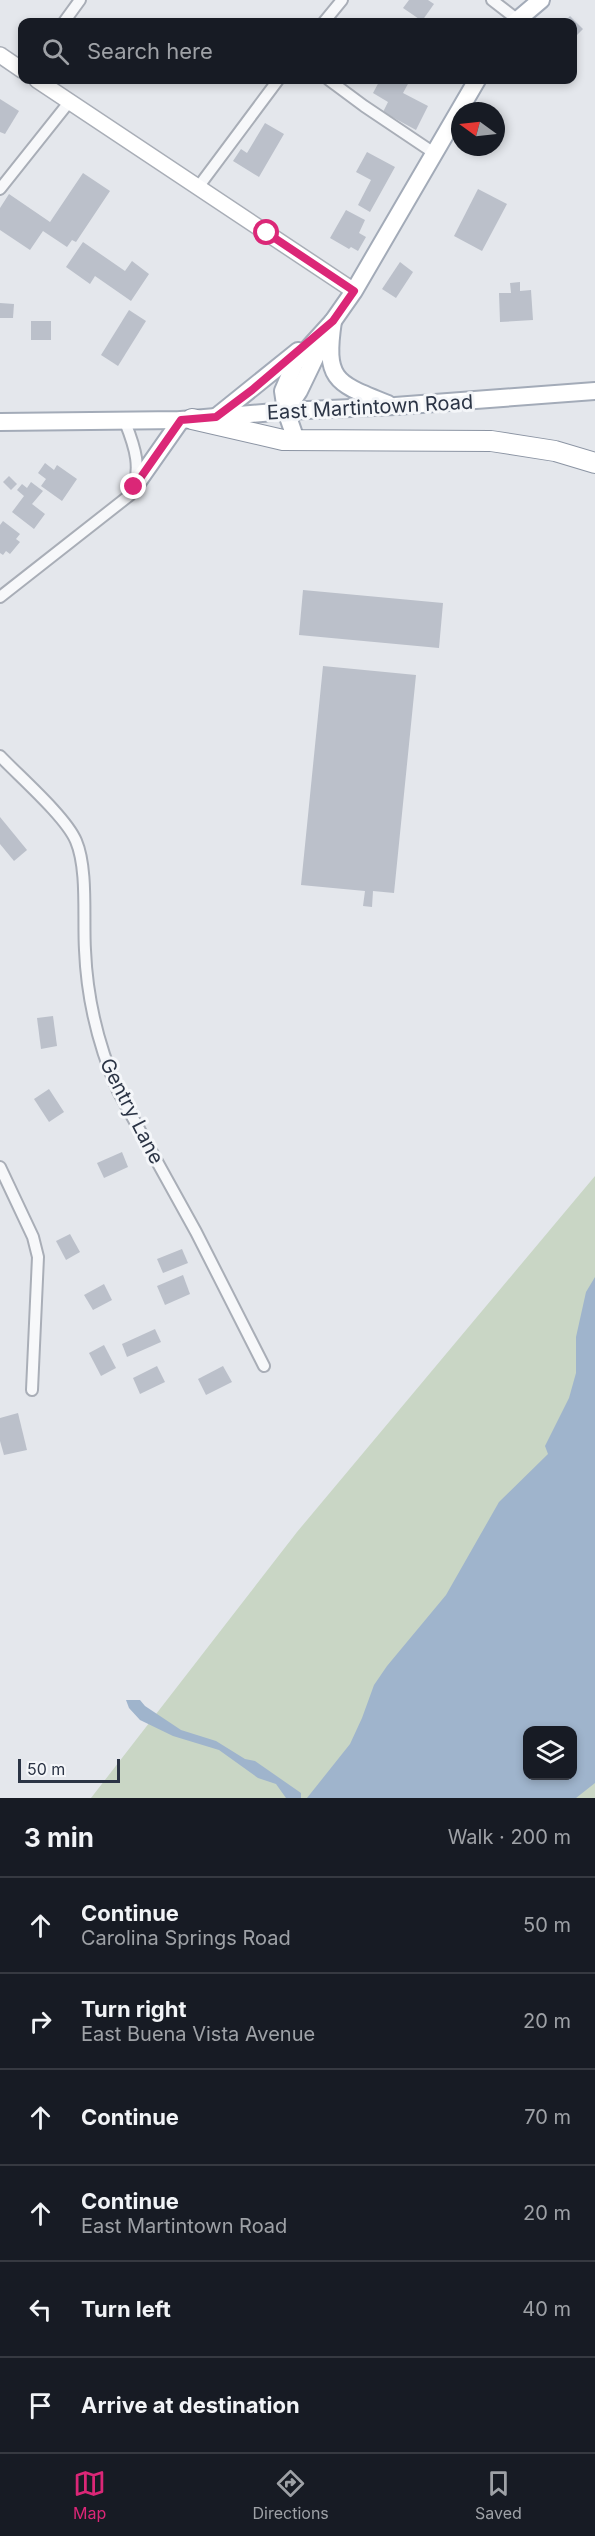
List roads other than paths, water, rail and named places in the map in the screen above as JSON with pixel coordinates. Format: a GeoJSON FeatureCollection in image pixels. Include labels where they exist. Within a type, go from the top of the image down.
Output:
{"type":"FeatureCollection","features":[{"type":"Feature","properties":{"kind":"highway"},"geometry":{"type":"LineString","coordinates":[[186,419],[283,440],[491,441],[555,451],[595,463]]}},
{"type":"Feature","properties":{"kind":"main road"},"geometry":{"type":"LineString","coordinates":[[520,18],[541,0]]}},
{"type":"Feature","properties":{"kind":"main road"},"geometry":{"type":"LineString","coordinates":[[296,440],[286,411],[283,391],[295,363],[333,321],[354,291],[475,84]]}},
{"type":"Feature","properties":{"kind":"main road"},"geometry":{"type":"LineString","coordinates":[[333,321],[329,354],[335,373],[341,382],[346,387],[395,406]]}},
{"type":"Feature","properties":{"kind":"main road"},"geometry":{"type":"LineString","coordinates":[[216,417],[252,390],[333,321]]}},
{"type":"Feature","properties":{"kind":"main road","name":"East Martintown Road"},"geometry":{"type":"LineString","coordinates":[[0,422],[125,422],[186,419],[595,391]]}},
{"type":"Feature","properties":{"kind":"main road"},"geometry":{"type":"LineString","coordinates":[[134,487],[186,419]]}},
{"type":"Feature","properties":{"kind":"street"},"geometry":{"type":"LineString","coordinates":[[67,18],[80,0]]}},
{"type":"Feature","properties":{"kind":"street"},"geometry":{"type":"LineString","coordinates":[[327,18],[342,0]]}},
{"type":"Feature","properties":{"kind":"street"},"geometry":{"type":"LineString","coordinates":[[492,0],[513,18]]}},
{"type":"Feature","properties":{"kind":"street"},"geometry":{"type":"LineString","coordinates":[[0,56],[18,67]]}},
{"type":"Feature","properties":{"kind":"street"},"geometry":{"type":"LineString","coordinates":[[43,84],[200,186],[354,291]]}},
{"type":"Feature","properties":{"kind":"street"},"geometry":{"type":"LineString","coordinates":[[200,186],[275,84]]}},
{"type":"Feature","properties":{"kind":"street"},"geometry":{"type":"LineString","coordinates":[[334,84],[434,153]]}},
{"type":"Feature","properties":{"kind":"street"},"geometry":{"type":"LineString","coordinates":[[0,189],[70,100]]}},
{"type":"Feature","properties":{"kind":"street"},"geometry":{"type":"LineString","coordinates":[[0,597],[123,503],[134,487],[138,471],[135,447],[125,422]]}},
{"type":"Feature","properties":{"kind":"street","name":"Gentry Lane"},"geometry":{"type":"LineString","coordinates":[[0,756],[62,819],[75,839],[82,862],[87,984],[92,1016],[104,1058],[118,1091],[196,1232],[264,1366]]}},
{"type":"Feature","properties":{"kind":"street"},"geometry":{"type":"LineString","coordinates":[[0,1167],[33,1237],[38,1257],[32,1390]]}},
{"type":"Feature","properties":{"kind":"water"},"geometry":{"type":"Polygon","coordinates":[[[595,1277],[595,1783],[576,1798],[307,1798],[350,1744],[374,1685],[446,1595],[499,1502],[548,1454],[545,1446],[569,1398],[576,1373],[576,1337],[586,1292],[595,1277]]]}},
{"type":"Feature","properties":{"kind":"water"},"geometry":{"type":"Polygon","coordinates":[[[126,1700],[140,1700],[145,1706],[181,1730],[216,1741],[245,1759],[255,1761],[301,1793],[301,1798],[286,1798],[276,1784],[258,1778],[219,1750],[173,1736],[140,1720],[129,1708],[126,1700]]]}}]}
